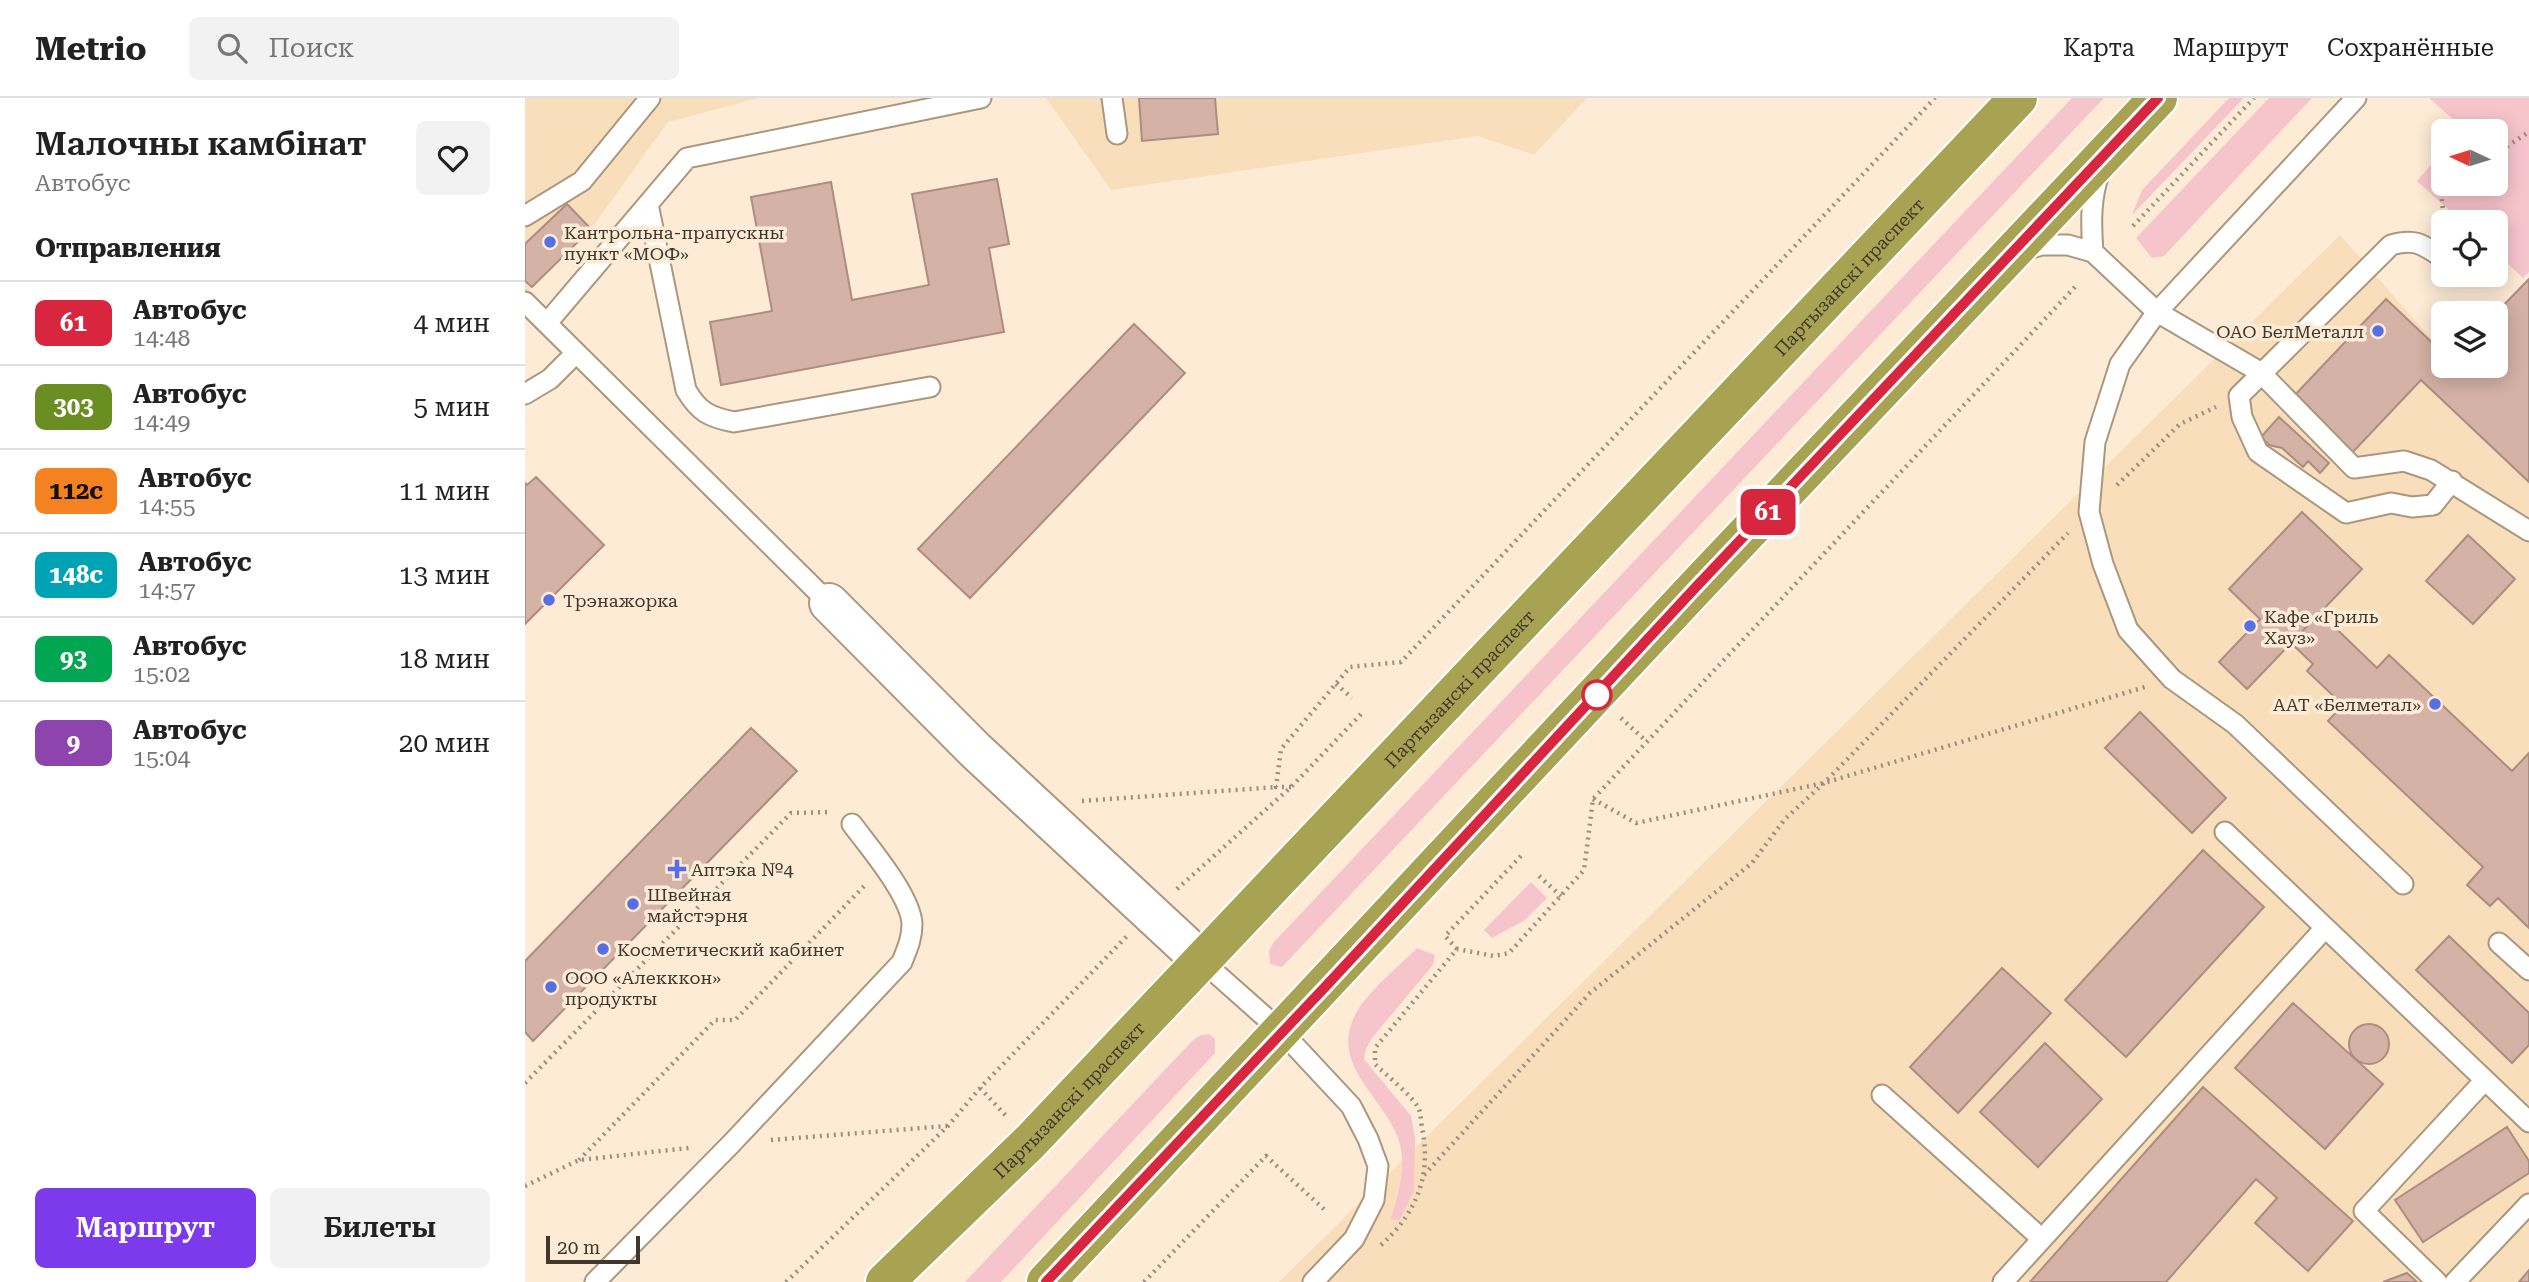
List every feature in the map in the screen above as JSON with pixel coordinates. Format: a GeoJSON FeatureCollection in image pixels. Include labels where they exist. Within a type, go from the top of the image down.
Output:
{"type":"FeatureCollection","features":[{"type":"Feature","properties":{"kind":"highway","name":"Партызанскі праспект"},"geometry":{"type":"LineString","coordinates":[[891,1278],[1030,1142],[2018,98]]}},
{"type":"Feature","properties":{"kind":"highway"},"geometry":{"type":"LineString","coordinates":[[1046,1282],[2158,98]]}},
{"type":"Feature","properties":{"kind":"street"},"geometry":{"type":"LineString","coordinates":[[828,603],[975,750],[1202,961]]}},
{"type":"Feature","properties":{"kind":"lane"},"geometry":{"type":"LineString","coordinates":[[525,216],[582,181],[650,98]]}},
{"type":"Feature","properties":{"kind":"lane"},"geometry":{"type":"LineString","coordinates":[[547,323],[687,158],[981,98]]}},
{"type":"Feature","properties":{"kind":"lane"},"geometry":{"type":"LineString","coordinates":[[1112,98],[1117,134]]}},
{"type":"Feature","properties":{"kind":"lane"},"geometry":{"type":"LineString","coordinates":[[2356,98],[2157,312],[2120,364],[2095,442],[2089,512],[2103,564],[2128,630],[2172,679],[2235,724],[2403,884]]}},
{"type":"Feature","properties":{"kind":"lane"},"geometry":{"type":"LineString","coordinates":[[2093,252],[2093,192],[2109,150]]}},
{"type":"Feature","properties":{"kind":"lane"},"geometry":{"type":"LineString","coordinates":[[648,204],[686,390],[695,405],[713,418],[734,422],[930,387]]}},
{"type":"Feature","properties":{"kind":"lane"},"geometry":{"type":"LineString","coordinates":[[2431,250],[2410,240],[2391,245],[2239,396],[2242,417],[2258,452],[2346,513],[2391,503],[2412,507],[2433,505],[2452,481]]}},
{"type":"Feature","properties":{"kind":"lane"},"geometry":{"type":"LineString","coordinates":[[2012,253],[2042,245],[2068,245],[2093,252],[2157,312],[2260,373],[2354,468],[2404,461],[2431,470],[2529,531]]}},
{"type":"Feature","properties":{"kind":"lane"},"geometry":{"type":"LineString","coordinates":[[525,302],[828,603]]}},
{"type":"Feature","properties":{"kind":"lane"},"geometry":{"type":"LineString","coordinates":[[525,394],[549,379],[576,353]]}},
{"type":"Feature","properties":{"kind":"lane"},"geometry":{"type":"LineString","coordinates":[[595,1282],[731,1144],[902,962],[910,942],[912,922],[907,905],[852,824]]}},
{"type":"Feature","properties":{"kind":"lane"},"geometry":{"type":"LineString","coordinates":[[2225,832],[2529,1122]]}},
{"type":"Feature","properties":{"kind":"lane"},"geometry":{"type":"LineString","coordinates":[[2003,1282],[2325,928]]}},
{"type":"Feature","properties":{"kind":"lane"},"geometry":{"type":"LineString","coordinates":[[2499,943],[2529,970]]}},
{"type":"Feature","properties":{"kind":"lane"},"geometry":{"type":"LineString","coordinates":[[1202,961],[1282,1032],[1351,1106],[1378,1166],[1374,1200],[1354,1238],[1313,1282]]}},
{"type":"Feature","properties":{"kind":"lane"},"geometry":{"type":"LineString","coordinates":[[2437,1282],[2364,1211],[2485,1080]]}},
{"type":"Feature","properties":{"kind":"lane"},"geometry":{"type":"LineString","coordinates":[[1882,1095],[2042,1239]]}},
{"type":"Feature","properties":{"kind":"lane"},"geometry":{"type":"LineString","coordinates":[[2455,1282],[2529,1205]]}},
{"type":"Feature","properties":{"kind":"path"},"geometry":{"type":"LineString","coordinates":[[1276,787],[1280,749],[1350,667],[1401,662],[1935,98]]}},
{"type":"Feature","properties":{"kind":"path"},"geometry":{"type":"LineString","coordinates":[[2133,226],[2254,98]]}},
{"type":"Feature","properties":{"kind":"path"},"geometry":{"type":"LineString","coordinates":[[2508,146],[2529,132]]}},
{"type":"Feature","properties":{"kind":"path"},"geometry":{"type":"LineString","coordinates":[[1521,856],[1445,936],[1457,949],[1494,956],[1509,953],[1584,870],[1593,799],[2075,287]]}},
{"type":"Feature","properties":{"kind":"path"},"geometry":{"type":"LineString","coordinates":[[1424,1175],[1590,993],[1752,863],[1786,819],[2089,512],[2181,424],[2239,396]]}},
{"type":"Feature","properties":{"kind":"path"},"geometry":{"type":"LineString","coordinates":[[1593,799],[1636,823],[1824,783],[2172,679]]}},
{"type":"Feature","properties":{"kind":"path"},"geometry":{"type":"LineString","coordinates":[[1336,684],[1352,698]]}},
{"type":"Feature","properties":{"kind":"path"},"geometry":{"type":"LineString","coordinates":[[786,1282],[948,1126],[980,1088],[1149,914],[1291,787],[1364,711]]}},
{"type":"Feature","properties":{"kind":"path"},"geometry":{"type":"LineString","coordinates":[[1034,804],[1291,787]]}},
{"type":"Feature","properties":{"kind":"path"},"geometry":{"type":"LineString","coordinates":[[525,1083],[790,813],[831,813]]}},
{"type":"Feature","properties":{"kind":"path"},"geometry":{"type":"LineString","coordinates":[[579,1160],[715,1020],[735,1020],[883,866]]}},
{"type":"Feature","properties":{"kind":"path"},"geometry":{"type":"LineString","coordinates":[[1539,876],[1561,896]]}},
{"type":"Feature","properties":{"kind":"path"},"geometry":{"type":"LineString","coordinates":[[1380,1246],[1400,1228],[1415,1202],[1424,1175],[1426,1146],[1418,1107],[1375,1064],[1375,1048],[1457,949]]}},
{"type":"Feature","properties":{"kind":"path"},"geometry":{"type":"LineString","coordinates":[[1144,1282],[1266,1156],[1327,1212]]}},
{"type":"Feature","properties":{"kind":"shaded area"},"geometry":{"type":"Polygon","coordinates":[[[525,98],[759,98],[668,122],[591,229],[525,294],[525,98]]]}},
{"type":"Feature","properties":{"kind":"shaded area"},"geometry":{"type":"Polygon","coordinates":[[[1046,98],[1587,98],[1534,155],[1478,136],[1111,190],[1046,98]]]}},
{"type":"Feature","properties":{"kind":"shaded area"},"geometry":{"type":"Polygon","coordinates":[[[2072,98],[2104,98],[1282,967],[1270,964],[1269,950],[1274,942],[2072,98]]]}},
{"type":"Feature","properties":{"kind":"shaded area"},"geometry":{"type":"Polygon","coordinates":[[[2229,98],[2244,98],[2132,215],[2142,190],[2229,98]]]}},
{"type":"Feature","properties":{"kind":"shaded area"},"geometry":{"type":"Polygon","coordinates":[[[2269,98],[2312,98],[2164,256],[2152,258],[2136,238],[2269,98]]]}},
{"type":"Feature","properties":{"kind":"shaded area"},"geometry":{"type":"Polygon","coordinates":[[[2429,98],[2529,98],[2529,272],[2523,278],[2508,264],[2508,210],[2449,210],[2433,196],[2508,196],[2508,119],[2453,119],[2429,98]]]}},
{"type":"Feature","properties":{"kind":"shaded area"},"geometry":{"type":"Polygon","coordinates":[[[2431,165],[2431,194],[2417,181],[2431,165]]]}},
{"type":"Feature","properties":{"kind":"shaded area"},"geometry":{"type":"Polygon","coordinates":[[[2340,235],[2431,338],[2431,378],[2508,378],[2508,333],[2529,279],[2529,1282],[1279,1282],[2340,235]]]}},
{"type":"Feature","properties":{"kind":"shaded area"},"geometry":{"type":"Polygon","coordinates":[[[1531,882],[1547,898],[1525,920],[1492,938],[1484,930],[1531,882]]]}},
{"type":"Feature","properties":{"kind":"shaded area"},"geometry":{"type":"Polygon","coordinates":[[[1417,948],[1435,955],[1433,965],[1372,1038],[1364,1059],[1411,1116],[1415,1137],[1414,1191],[1399,1221],[1391,1219],[1402,1173],[1400,1145],[1385,1113],[1354,1067],[1349,1051],[1349,1034],[1355,1015],[1367,997],[1417,948]]]}},
{"type":"Feature","properties":{"kind":"shaded area"},"geometry":{"type":"Polygon","coordinates":[[[1209,1034],[1215,1039],[1215,1053],[1001,1282],[965,1282],[1192,1041],[1201,1035],[1209,1034]]]}},
{"type":"Feature","properties":{"kind":"building"},"geometry":{"type":"Polygon","coordinates":[[[1139,98],[1215,98],[1218,134],[1142,141],[1139,98]]]}},
{"type":"Feature","properties":{"kind":"building"},"geometry":{"type":"Polygon","coordinates":[[[997,179],[1009,244],[989,248],[1004,332],[721,385],[710,322],[772,311],[751,197],[831,182],[852,300],[929,285],[912,194],[997,179]]]}},
{"type":"Feature","properties":{"kind":"building"},"geometry":{"type":"Polygon","coordinates":[[[567,204],[591,229],[532,287],[525,281],[525,244],[567,204]]]}},
{"type":"Feature","properties":{"kind":"building"},"geometry":{"type":"Polygon","coordinates":[[[2529,279],[2529,482],[2421,380],[2350,455],[2291,399],[2386,299],[2431,342],[2431,378],[2508,378],[2508,301],[2529,279]]]}},
{"type":"Feature","properties":{"kind":"building"},"geometry":{"type":"Polygon","coordinates":[[[1134,324],[1185,373],[970,598],[918,549],[1134,324]]]}},
{"type":"Feature","properties":{"kind":"building"},"geometry":{"type":"Polygon","coordinates":[[[2279,417],[2329,463],[2320,473],[2308,461],[2303,467],[2282,448],[2269,445],[2261,437],[2279,417]]]}},
{"type":"Feature","properties":{"kind":"building"},"geometry":{"type":"Polygon","coordinates":[[[536,477],[604,545],[525,624],[525,483],[527,485],[536,477]]]}},
{"type":"Feature","properties":{"kind":"building"},"geometry":{"type":"Polygon","coordinates":[[[2302,512],[2362,569],[2247,689],[2219,662],[2260,619],[2229,589],[2302,512]]]}},
{"type":"Feature","properties":{"kind":"building"},"geometry":{"type":"Polygon","coordinates":[[[2468,535],[2515,579],[2473,624],[2426,581],[2468,535]]]}},
{"type":"Feature","properties":{"kind":"building"},"geometry":{"type":"Polygon","coordinates":[[[2320,613],[2377,668],[2389,655],[2512,771],[2529,753],[2529,928],[2498,898],[2490,906],[2467,885],[2483,867],[2328,721],[2343,705],[2307,671],[2313,664],[2291,643],[2320,613]]]}},
{"type":"Feature","properties":{"kind":"building"},"geometry":{"type":"Polygon","coordinates":[[[2140,712],[2226,798],[2192,833],[2105,748],[2140,712]]]}},
{"type":"Feature","properties":{"kind":"building"},"geometry":{"type":"Polygon","coordinates":[[[751,728],[797,771],[533,1041],[525,1032],[525,961],[751,728]]]}},
{"type":"Feature","properties":{"kind":"building"},"geometry":{"type":"Polygon","coordinates":[[[2203,850],[2264,907],[2126,1057],[2065,1000],[2203,850]]]}},
{"type":"Feature","properties":{"kind":"building"},"geometry":{"type":"Polygon","coordinates":[[[2449,936],[2529,1013],[2529,1045],[2512,1063],[2416,970],[2449,936]]]}},
{"type":"Feature","properties":{"kind":"building"},"geometry":{"type":"Polygon","coordinates":[[[2002,968],[2051,1013],[1958,1113],[1910,1067],[2002,968]]]}},
{"type":"Feature","properties":{"kind":"building"},"geometry":{"type":"Polygon","coordinates":[[[2293,1003],[2383,1084],[2325,1149],[2235,1068],[2293,1003]]]}},
{"type":"Feature","properties":{"kind":"building"},"geometry":{"type":"Polygon","coordinates":[[[2369,1024],[2383,1030],[2389,1044],[2383,1058],[2369,1064],[2355,1058],[2349,1044],[2355,1030],[2369,1024]]]}},
{"type":"Feature","properties":{"kind":"building"},"geometry":{"type":"Polygon","coordinates":[[[2045,1043],[2102,1099],[2038,1167],[1980,1112],[2045,1043]]]}},
{"type":"Feature","properties":{"kind":"building"},"geometry":{"type":"Polygon","coordinates":[[[2203,1087],[2353,1221],[2308,1271],[2255,1223],[2277,1198],[2256,1179],[2166,1282],[2030,1282],[2203,1087]]]}},
{"type":"Feature","properties":{"kind":"building"},"geometry":{"type":"Polygon","coordinates":[[[2507,1127],[2529,1161],[2529,1173],[2423,1242],[2395,1200],[2507,1127]]]}},
{"type":"Feature","properties":{"kind":"building"},"geometry":{"type":"Polygon","coordinates":[[[2529,1270],[2529,1282],[2519,1282],[2529,1270]]]}},
{"type":"Feature","properties":{"kind":"building"},"geometry":{"type":"Polygon","coordinates":[[[2407,1273],[2417,1282],[2383,1282],[2407,1273]]]}},
{"type":"Feature","properties":{"kind":"bus line","name":"61"},"geometry":{"type":"LineString","coordinates":[[1046,1282],[2158,98]]}},
{"type":"Feature","properties":{"kind":"place","name":"Кантрольна-прапускны пункт «МОФ»"},"geometry":{"type":"Point","coordinates":[550,242]}},
{"type":"Feature","properties":{"kind":"place","name":"ОАО БелМеталл"},"geometry":{"type":"Point","coordinates":[2378,331]}},
{"type":"Feature","properties":{"kind":"place","name":"Трэнажорка"},"geometry":{"type":"Point","coordinates":[549,600]}},
{"type":"Feature","properties":{"kind":"place","name":"Кафе «Гриль Хауз»"},"geometry":{"type":"Point","coordinates":[2250,626]}},
{"type":"Feature","properties":{"kind":"place","name":"ААТ «Белметал»"},"geometry":{"type":"Point","coordinates":[2435,704]}},
{"type":"Feature","properties":{"kind":"place","name":"Аптэка №4"},"geometry":{"type":"Point","coordinates":[677,869]}},
{"type":"Feature","properties":{"kind":"place","name":"Швейная майстэрня"},"geometry":{"type":"Point","coordinates":[633,904]}},
{"type":"Feature","properties":{"kind":"place","name":"Косметический кабинет"},"geometry":{"type":"Point","coordinates":[603,949]}},
{"type":"Feature","properties":{"kind":"place","name":"ООО «Алекккон» продукты"},"geometry":{"type":"Point","coordinates":[551,987]}}]}
